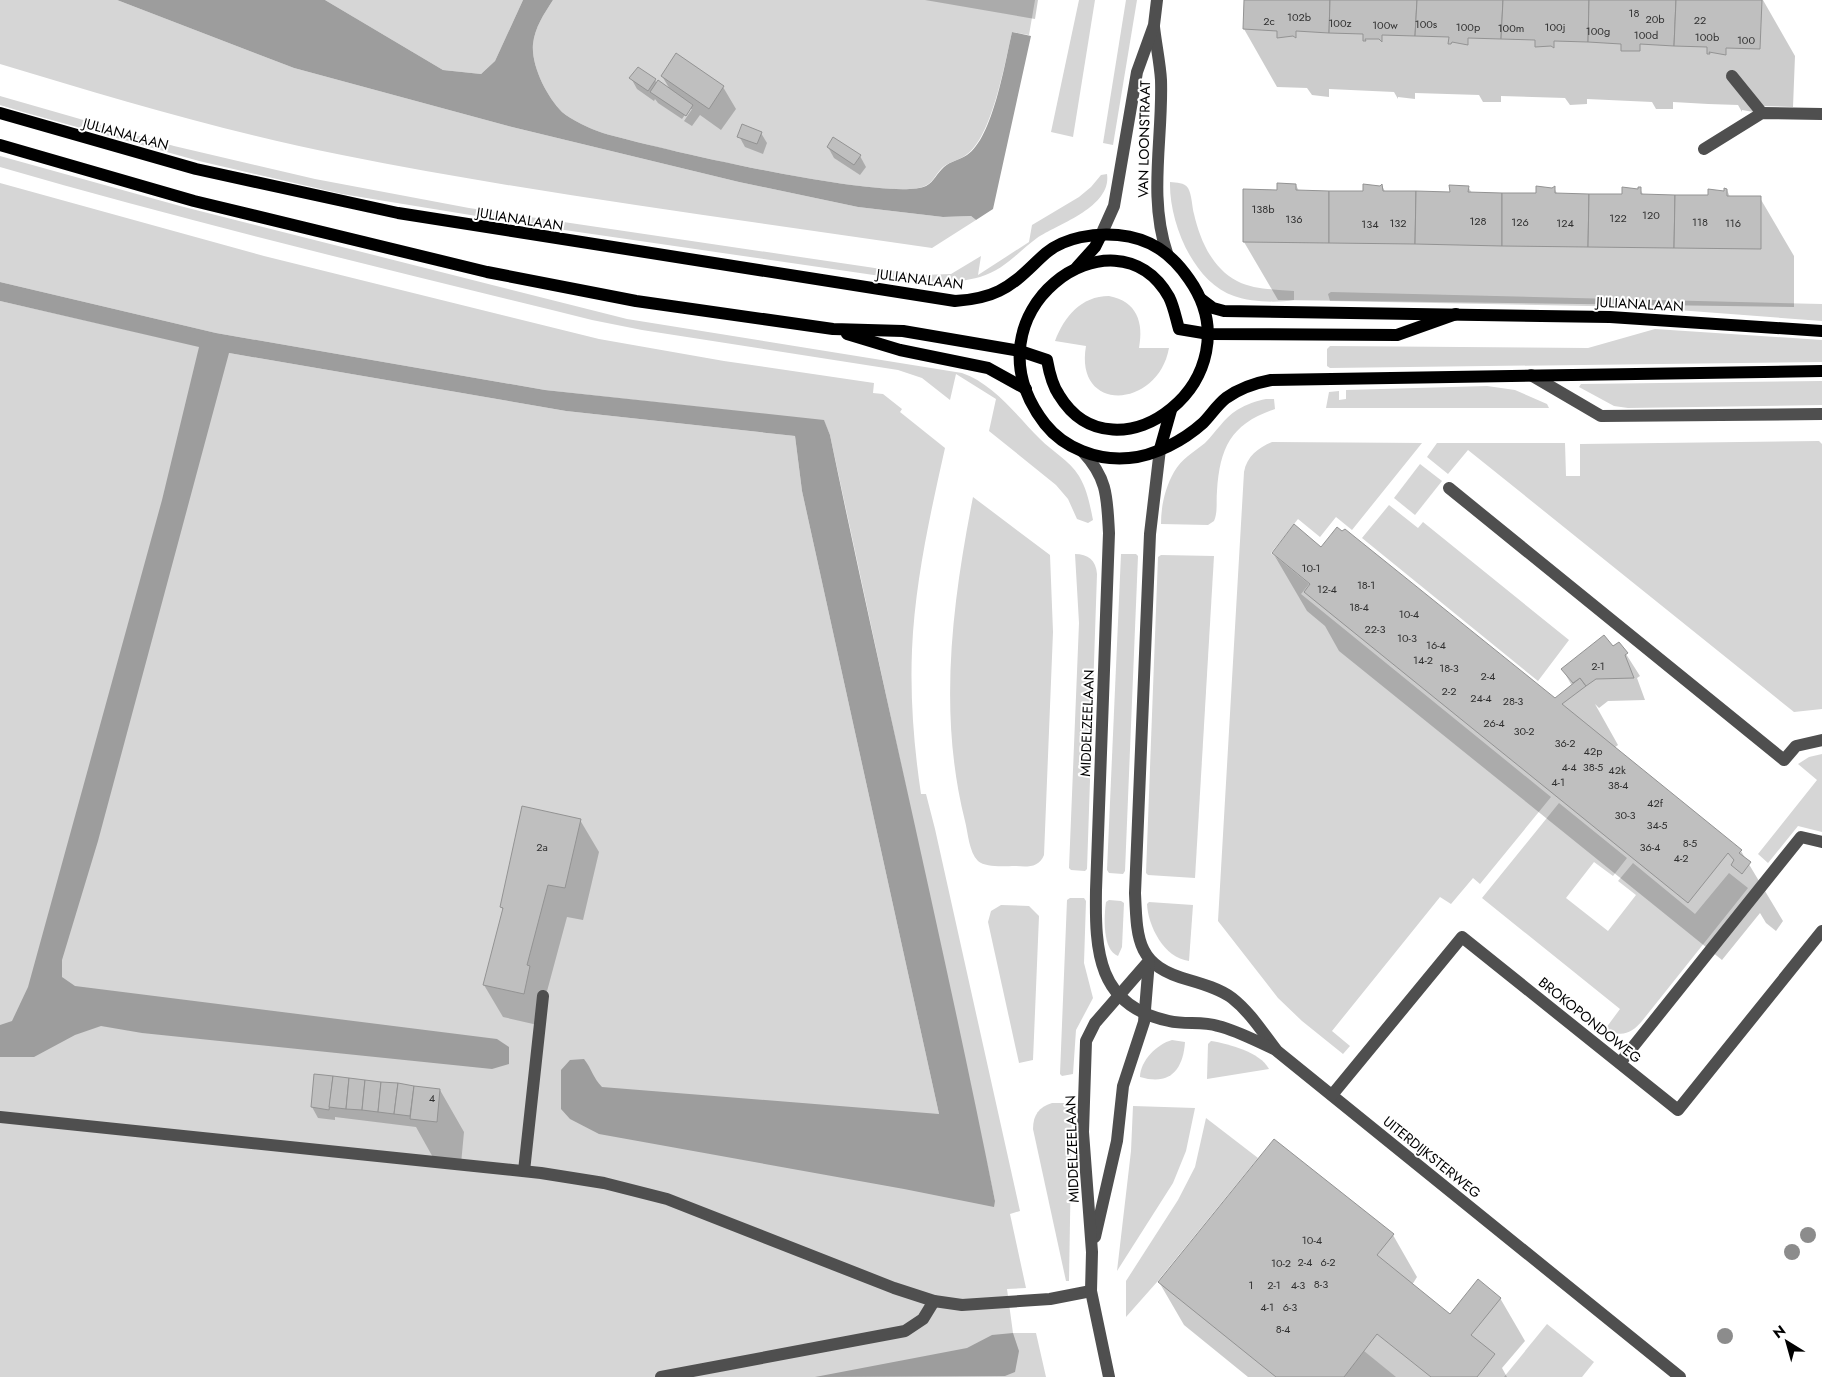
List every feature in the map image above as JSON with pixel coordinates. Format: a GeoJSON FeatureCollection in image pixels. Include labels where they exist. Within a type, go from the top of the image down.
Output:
{"type":"FeatureCollection","features":[{"type":"Feature","properties":{"kind":"main road","name":"JULIANALAAN"},"geometry":{"type":"LineString","coordinates":[[0,113],[196,169],[398,214],[955,301],[984,296],[999,291],[1011,284],[1048,252],[1064,242],[1083,237],[1101,235],[1140,239],[1168,253]]}},
{"type":"Feature","properties":{"kind":"main road"},"geometry":{"type":"LineString","coordinates":[[0,146],[194,201],[487,272],[636,300],[833,329],[903,331],[1020,351],[1047,360],[1058,394],[1071,411],[1088,424],[1108,429],[1132,428],[1154,420],[1172,410],[1198,378],[1209,334],[1208,317],[1201,299],[1180,265],[1168,253]]}},
{"type":"Feature","properties":{"kind":"main road"},"geometry":{"type":"LineString","coordinates":[[1101,235],[1095,248],[1076,267],[1058,279],[1043,293],[1031,310],[1024,328],[1020,351],[1021,374],[1035,411],[1050,430],[1065,442],[1083,452],[1098,457],[1130,458],[1160,449],[1189,434],[1225,399],[1239,390],[1271,380],[1822,372]]}},
{"type":"Feature","properties":{"kind":"main road","name":"JULIANALAAN"},"geometry":{"type":"LineString","coordinates":[[1076,267],[1112,261],[1146,272],[1169,298],[1179,330],[1209,334],[1398,335],[1456,314]]}},
{"type":"Feature","properties":{"kind":"main road","name":"JULIANALAAN"},"geometry":{"type":"LineString","coordinates":[[1201,299],[1214,308],[1224,311],[1610,317],[1822,331]]}},
{"type":"Feature","properties":{"kind":"main road"},"geometry":{"type":"LineString","coordinates":[[833,329],[900,350],[988,368],[1026,389]]}},
{"type":"Feature","properties":{"kind":"main road"},"geometry":{"type":"LineString","coordinates":[[1160,449],[1172,410]]}},
{"type":"Feature","properties":{"kind":"street","name":"VAN LOONSTRAAT"},"geometry":{"type":"LineString","coordinates":[[1101,235],[1114,206],[1137,72],[1154,25],[1157,0]]}},
{"type":"Feature","properties":{"kind":"street","name":"VAN LOONSTRAAT"},"geometry":{"type":"LineString","coordinates":[[1154,25],[1161,80],[1157,171],[1158,218],[1168,253]]}},
{"type":"Feature","properties":{"kind":"street"},"geometry":{"type":"LineString","coordinates":[[1732,76],[1762,113]]}},
{"type":"Feature","properties":{"kind":"street"},"geometry":{"type":"LineString","coordinates":[[1704,149],[1762,113],[1822,114]]}},
{"type":"Feature","properties":{"kind":"street"},"geometry":{"type":"LineString","coordinates":[[1531,375],[1601,416],[1822,414]]}},
{"type":"Feature","properties":{"kind":"street","name":"MIDDELZEELAAN"},"geometry":{"type":"LineString","coordinates":[[1160,449],[1150,534],[1135,893],[1136,933],[1149,961],[1162,971]]}},
{"type":"Feature","properties":{"kind":"street","name":"MIDDELZEELAAN"},"geometry":{"type":"LineString","coordinates":[[1083,452],[1096,466],[1102,477],[1106,491],[1109,533],[1095,933],[1100,964],[1108,982],[1119,996],[1145,1014],[1171,1022],[1217,1025],[1277,1051]]}},
{"type":"Feature","properties":{"kind":"street"},"geometry":{"type":"LineString","coordinates":[[1449,488],[1784,760],[1796,746],[1822,740]]}},
{"type":"Feature","properties":{"kind":"street"},"geometry":{"type":"LineString","coordinates":[[1620,1063],[1800,837],[1822,842]]}},
{"type":"Feature","properties":{"kind":"street","name":"BROKOPONDOWEG"},"geometry":{"type":"LineString","coordinates":[[1332,1095],[1462,938],[1678,1110],[1822,931]]}},
{"type":"Feature","properties":{"kind":"street","name":"MIDDELZEELAAN"},"geometry":{"type":"LineString","coordinates":[[1109,1377],[1091,1291],[1092,1252],[1083,1132],[1086,1041],[1095,1023],[1149,961]]}},
{"type":"Feature","properties":{"kind":"street","name":"MIDDELZEELAAN"},"geometry":{"type":"LineString","coordinates":[[1092,1252],[1117,1141],[1123,1086],[1130,1060],[1138,1046],[1145,1014],[1149,961]]}},
{"type":"Feature","properties":{"kind":"street","name":"UITERDIJKSTERWEG"},"geometry":{"type":"LineString","coordinates":[[1162,971],[1214,988],[1232,998],[1252,1018],[1277,1051],[1680,1377]]}},
{"type":"Feature","properties":{"kind":"street"},"geometry":{"type":"LineString","coordinates":[[524,1171],[543,996]]}},
{"type":"Feature","properties":{"kind":"street"},"geometry":{"type":"LineString","coordinates":[[0,1117],[524,1171],[604,1183],[667,1199],[894,1288],[934,1301],[962,1305],[1050,1299],[1091,1291]]}},
{"type":"Feature","properties":{"kind":"street"},"geometry":{"type":"LineString","coordinates":[[661,1377],[905,1331],[922,1318],[934,1301]]}},
{"type":"Feature","properties":{"kind":"shaded area"},"geometry":{"type":"Polygon","coordinates":[[[0,0],[117,0],[294,68],[512,127],[739,182],[858,207],[943,217],[971,216],[976,220],[932,248],[562,194],[415,169],[299,146],[170,114],[0,64],[0,0]]]}},
{"type":"Feature","properties":{"kind":"shaded area"},"geometry":{"type":"Polygon","coordinates":[[[117,0],[325,0],[443,70],[481,74],[495,61],[523,0],[553,0],[540,21],[533,44],[537,71],[556,106],[566,115],[587,127],[669,150],[769,171],[867,187],[903,189],[926,186],[949,163],[967,155],[976,146],[991,117],[997,98],[1012,32],[1031,36],[993,209],[976,220],[971,216],[943,217],[858,207],[739,182],[512,127],[294,68],[117,0]]]}},
{"type":"Feature","properties":{"kind":"shaded area"},"geometry":{"type":"Polygon","coordinates":[[[325,0],[523,0],[495,61],[481,74],[443,70],[325,0]]]}},
{"type":"Feature","properties":{"kind":"shaded area"},"geometry":{"type":"Polygon","coordinates":[[[553,0],[1035,0],[1029,35],[1012,32],[990,117],[975,146],[966,155],[943,167],[933,180],[925,186],[903,189],[866,187],[768,171],[668,150],[587,127],[566,115],[556,106],[537,71],[533,44],[540,21],[553,0]]]}},
{"type":"Feature","properties":{"kind":"shaded area"},"geometry":{"type":"Polygon","coordinates":[[[1079,0],[1095,0],[1073,137],[1051,132],[1079,0]]]}},
{"type":"Feature","properties":{"kind":"shaded area"},"geometry":{"type":"Polygon","coordinates":[[[1126,0],[1137,0],[1113,145],[1103,143],[1126,0]]]}},
{"type":"Feature","properties":{"kind":"shaded area"},"geometry":{"type":"Polygon","coordinates":[[[0,96],[174,146],[315,179],[469,208],[922,275],[951,274],[981,256],[978,275],[1029,242],[1032,225],[1079,197],[1101,175],[1107,174],[1106,186],[1101,196],[1093,205],[1037,238],[1004,265],[989,274],[956,281],[915,281],[537,226],[342,194],[199,161],[23,112],[0,105],[0,96]]]}},
{"type":"Feature","properties":{"kind":"shaded area"},"geometry":{"type":"Polygon","coordinates":[[[0,156],[180,206],[627,319],[962,373],[974,378],[995,393],[1040,439],[1071,465],[1084,486],[1093,520],[1088,523],[1077,519],[1068,499],[1056,485],[989,431],[996,399],[956,374],[950,400],[922,378],[898,370],[642,330],[592,320],[295,246],[74,188],[0,167],[0,156]]]}},
{"type":"Feature","properties":{"kind":"shaded area"},"geometry":{"type":"Polygon","coordinates":[[[1170,182],[1182,184],[1188,188],[1200,234],[1208,252],[1221,269],[1237,281],[1250,286],[1294,291],[1294,300],[1264,301],[1240,298],[1219,289],[1207,278],[1195,264],[1179,232],[1174,215],[1170,182]]]}},
{"type":"Feature","properties":{"kind":"shaded area"},"geometry":{"type":"Polygon","coordinates":[[[0,183],[264,256],[599,339],[724,361],[874,383],[873,393],[883,394],[902,409],[900,412],[945,448],[924,549],[916,599],[912,650],[912,687],[916,759],[921,794],[926,794],[935,829],[1020,1211],[1010,1214],[1026,1288],[1007,1289],[1013,1333],[1036,1333],[1046,1377],[0,1377],[0,301],[229,353],[566,411],[795,436],[802,491],[939,1114],[995,1201],[830,435],[824,421],[545,390],[216,333],[0,282],[0,183]]]}},
{"type":"Feature","properties":{"kind":"shaded area"},"geometry":{"type":"Polygon","coordinates":[[[0,282],[216,333],[545,390],[824,420],[830,435],[955,1009],[995,1201],[994,1207],[599,1134],[570,1119],[561,1109],[561,1070],[570,1060],[584,1059],[602,1087],[939,1114],[802,491],[795,436],[566,411],[229,353],[98,841],[62,960],[62,977],[75,986],[497,1039],[509,1047],[509,1064],[492,1069],[142,1033],[101,1026],[75,1035],[34,1057],[0,1057],[0,1025],[12,1021],[28,987],[162,500],[199,347],[0,301],[0,282]]]}},
{"type":"Feature","properties":{"kind":"shaded area"},"geometry":{"type":"Polygon","coordinates":[[[1331,292],[1822,304],[1822,321],[1638,307],[1330,301],[1328,294],[1331,292]]]}},
{"type":"Feature","properties":{"kind":"shaded area"},"geometry":{"type":"Polygon","coordinates":[[[1109,296],[1126,303],[1136,314],[1140,330],[1139,348],[1169,348],[1162,368],[1150,383],[1135,392],[1119,395],[1104,393],[1092,384],[1086,368],[1086,346],[1055,341],[1063,324],[1082,304],[1099,297],[1109,296]]]}},
{"type":"Feature","properties":{"kind":"shaded area"},"geometry":{"type":"Polygon","coordinates":[[[1655,329],[1822,340],[1822,362],[1330,368],[1327,366],[1327,349],[1330,346],[1588,348],[1655,329]]]}},
{"type":"Feature","properties":{"kind":"shaded area"},"geometry":{"type":"Polygon","coordinates":[[[1822,381],[1822,405],[1628,408],[1614,406],[1579,387],[1581,384],[1822,381]]]}},
{"type":"Feature","properties":{"kind":"shaded area"},"geometry":{"type":"Polygon","coordinates":[[[1487,386],[1515,390],[1547,404],[1549,408],[1326,408],[1329,392],[1339,391],[1339,400],[1346,399],[1346,390],[1487,386]]]}},
{"type":"Feature","properties":{"kind":"shaded area"},"geometry":{"type":"Polygon","coordinates":[[[1266,399],[1274,399],[1275,409],[1260,415],[1238,430],[1225,450],[1221,462],[1214,521],[1208,525],[1161,524],[1166,491],[1180,463],[1205,443],[1232,413],[1248,404],[1266,399]]]}},
{"type":"Feature","properties":{"kind":"shaded area"},"geometry":{"type":"Polygon","coordinates":[[[1819,441],[1822,444],[1822,709],[1794,712],[1468,450],[1448,474],[1427,457],[1437,443],[1565,443],[1566,476],[1580,476],[1580,444],[1819,441]]]}},
{"type":"Feature","properties":{"kind":"shaded area"},"geometry":{"type":"Polygon","coordinates":[[[1272,442],[1422,443],[1352,530],[1336,517],[1320,537],[1298,519],[1271,553],[1309,584],[1301,594],[1551,797],[1480,884],[1473,878],[1451,904],[1440,897],[1332,1031],[1350,1046],[1343,1054],[1302,1021],[1278,998],[1218,921],[1244,472],[1250,457],[1262,447],[1272,442]]]}},
{"type":"Feature","properties":{"kind":"shaded area"},"geometry":{"type":"Polygon","coordinates":[[[1420,464],[1442,481],[1415,515],[1394,498],[1420,464]]]}},
{"type":"Feature","properties":{"kind":"shaded area"},"geometry":{"type":"Polygon","coordinates":[[[973,497],[1050,555],[1053,632],[1044,855],[1039,862],[1028,866],[991,866],[978,861],[969,842],[957,781],[950,700],[951,659],[959,578],[973,497]]]}},
{"type":"Feature","properties":{"kind":"shaded area"},"geometry":{"type":"Polygon","coordinates":[[[1389,505],[1418,528],[1423,522],[1569,640],[1538,681],[1362,538],[1389,505]]]}},
{"type":"Feature","properties":{"kind":"shaded area"},"geometry":{"type":"Polygon","coordinates":[[[1075,554],[1084,555],[1090,559],[1095,565],[1097,574],[1087,869],[1085,871],[1071,870],[1069,868],[1079,623],[1075,554]]]}},
{"type":"Feature","properties":{"kind":"shaded area"},"geometry":{"type":"Polygon","coordinates":[[[1121,554],[1136,554],[1138,556],[1125,871],[1123,874],[1109,873],[1107,870],[1121,554]]]}},
{"type":"Feature","properties":{"kind":"shaded area"},"geometry":{"type":"Polygon","coordinates":[[[1161,555],[1214,556],[1195,878],[1148,875],[1146,873],[1158,557],[1161,555]]]}},
{"type":"Feature","properties":{"kind":"shaded area"},"geometry":{"type":"Polygon","coordinates":[[[1822,754],[1822,832],[1798,826],[1768,863],[1758,854],[1817,780],[1798,764],[1809,757],[1822,754]]]}},
{"type":"Feature","properties":{"kind":"shaded area"},"geometry":{"type":"Polygon","coordinates":[[[1559,803],[1627,858],[1613,876],[1594,862],[1566,898],[1608,931],[1636,895],[1618,881],[1633,863],[1695,914],[1729,873],[1748,888],[1642,1021],[1634,1029],[1625,1033],[1616,1033],[1606,1028],[1620,1009],[1482,898],[1559,803]]]}},
{"type":"Feature","properties":{"kind":"shaded area"},"geometry":{"type":"Polygon","coordinates":[[[1070,898],[1084,898],[1086,901],[1084,963],[1093,998],[1076,1030],[1073,1074],[1062,1076],[1060,1074],[1067,900],[1070,898]]]}},
{"type":"Feature","properties":{"kind":"shaded area"},"geometry":{"type":"Polygon","coordinates":[[[1109,900],[1124,903],[1122,947],[1118,956],[1109,947],[1105,932],[1105,908],[1106,902],[1109,900]]]}},
{"type":"Feature","properties":{"kind":"shaded area"},"geometry":{"type":"Polygon","coordinates":[[[1149,902],[1193,905],[1189,961],[1180,959],[1172,954],[1159,940],[1150,922],[1147,904],[1149,902]]]}},
{"type":"Feature","properties":{"kind":"shaded area"},"geometry":{"type":"Polygon","coordinates":[[[1001,905],[1029,906],[1039,916],[1033,1060],[1019,1063],[988,922],[991,911],[1001,905]]]}},
{"type":"Feature","properties":{"kind":"shaded area"},"geometry":{"type":"Polygon","coordinates":[[[1172,1040],[1185,1042],[1184,1052],[1178,1068],[1167,1077],[1159,1079],[1140,1077],[1143,1065],[1150,1054],[1161,1045],[1172,1040]]]}},
{"type":"Feature","properties":{"kind":"shaded area"},"geometry":{"type":"Polygon","coordinates":[[[1211,1041],[1251,1053],[1265,1063],[1269,1069],[1207,1079],[1208,1044],[1211,1041]]]}},
{"type":"Feature","properties":{"kind":"shaded area"},"geometry":{"type":"Polygon","coordinates":[[[1052,1103],[1072,1103],[1069,1281],[1066,1281],[1033,1129],[1034,1120],[1038,1112],[1052,1103]]]}},
{"type":"Feature","properties":{"kind":"shaded area"},"geometry":{"type":"Polygon","coordinates":[[[1133,1106],[1195,1108],[1186,1151],[1173,1183],[1117,1271],[1131,1151],[1133,1106]]]}},
{"type":"Feature","properties":{"kind":"shaded area"},"geometry":{"type":"Polygon","coordinates":[[[1206,1118],[1258,1158],[1126,1317],[1126,1281],[1178,1200],[1195,1167],[1206,1118]]]}},
{"type":"Feature","properties":{"kind":"shaded area"},"geometry":{"type":"Polygon","coordinates":[[[1547,1324],[1594,1362],[1582,1377],[1504,1377],[1547,1324]]]}},
{"type":"Feature","properties":{"kind":"shaded area"},"geometry":{"type":"Polygon","coordinates":[[[1013,1333],[1019,1351],[1015,1372],[1005,1376],[815,1377],[967,1348],[992,1335],[1013,1333]]]}},
{"type":"Feature","properties":{"kind":"shaded area"},"geometry":{"type":"Polygon","coordinates":[[[1364,1351],[1396,1377],[1343,1377],[1364,1351]]]}},
{"type":"Feature","properties":{"kind":"building"},"geometry":{"type":"Polygon","coordinates":[[[1244,0],[1330,0],[1329,33],[1296,31],[1296,38],[1293,36],[1277,38],[1277,31],[1243,29],[1244,0]]]}},
{"type":"Feature","properties":{"kind":"building"},"geometry":{"type":"Polygon","coordinates":[[[1330,0],[1417,0],[1415,36],[1382,35],[1382,42],[1379,39],[1365,39],[1366,41],[1363,41],[1363,34],[1329,33],[1330,0]]]}},
{"type":"Feature","properties":{"kind":"building"},"geometry":{"type":"Polygon","coordinates":[[[1417,0],[1503,0],[1501,39],[1468,38],[1468,45],[1452,42],[1448,44],[1449,37],[1415,36],[1417,0]]]}},
{"type":"Feature","properties":{"kind":"building"},"geometry":{"type":"Polygon","coordinates":[[[1503,0],[1589,0],[1588,42],[1554,41],[1554,48],[1551,46],[1535,47],[1535,40],[1501,39],[1503,0]]]}},
{"type":"Feature","properties":{"kind":"building"},"geometry":{"type":"Polygon","coordinates":[[[1589,0],[1676,0],[1674,46],[1640,44],[1640,51],[1621,51],[1621,44],[1588,42],[1589,0]]]}},
{"type":"Feature","properties":{"kind":"building"},"geometry":{"type":"Polygon","coordinates":[[[1676,0],[1762,0],[1760,49],[1726,48],[1726,55],[1709,52],[1710,54],[1707,54],[1707,47],[1674,46],[1676,0]]]}},
{"type":"Feature","properties":{"kind":"building"},"geometry":{"type":"Polygon","coordinates":[[[676,53],[724,86],[709,109],[661,76],[676,53]]]}},
{"type":"Feature","properties":{"kind":"building"},"geometry":{"type":"Polygon","coordinates":[[[638,67],[656,79],[648,91],[629,78],[638,67]]]}},
{"type":"Feature","properties":{"kind":"building"},"geometry":{"type":"Polygon","coordinates":[[[658,80],[693,105],[686,116],[650,92],[658,80]]]}},
{"type":"Feature","properties":{"kind":"building"},"geometry":{"type":"Polygon","coordinates":[[[742,124],[762,132],[757,144],[737,137],[742,124]]]}},
{"type":"Feature","properties":{"kind":"building"},"geometry":{"type":"Polygon","coordinates":[[[833,137],[861,155],[854,165],[827,147],[833,137]]]}},
{"type":"Feature","properties":{"kind":"building"},"geometry":{"type":"Polygon","coordinates":[[[1277,183],[1296,184],[1296,190],[1329,191],[1329,243],[1243,242],[1243,189],[1277,190],[1277,183]]]}},
{"type":"Feature","properties":{"kind":"building"},"geometry":{"type":"Polygon","coordinates":[[[1363,184],[1380,186],[1382,184],[1383,191],[1416,191],[1415,244],[1329,243],[1329,191],[1363,191],[1363,184]]]}},
{"type":"Feature","properties":{"kind":"building"},"geometry":{"type":"Polygon","coordinates":[[[1449,185],[1469,186],[1468,192],[1502,193],[1502,246],[1415,244],[1416,191],[1450,192],[1449,185]]]}},
{"type":"Feature","properties":{"kind":"building"},"geometry":{"type":"Polygon","coordinates":[[[1536,186],[1552,188],[1555,186],[1555,193],[1589,194],[1588,247],[1502,246],[1502,193],[1536,193],[1536,186]]]}},
{"type":"Feature","properties":{"kind":"building"},"geometry":{"type":"Polygon","coordinates":[[[1622,187],[1638,189],[1638,187],[1641,187],[1641,194],[1675,195],[1674,248],[1588,247],[1589,194],[1622,194],[1622,187]]]}},
{"type":"Feature","properties":{"kind":"building"},"geometry":{"type":"Polygon","coordinates":[[[1724,188],[1727,189],[1727,196],[1761,196],[1761,249],[1674,248],[1675,195],[1708,195],[1708,189],[1724,191],[1724,188]]]}},
{"type":"Feature","properties":{"kind":"building"},"geometry":{"type":"Polygon","coordinates":[[[1294,524],[1321,547],[1337,527],[1342,531],[1345,529],[1555,698],[1580,678],[1586,686],[1562,704],[1742,850],[1739,853],[1751,862],[1742,874],[1731,865],[1734,860],[1728,853],[1688,903],[1304,592],[1310,584],[1272,553],[1294,524]]]}},
{"type":"Feature","properties":{"kind":"building"},"geometry":{"type":"Polygon","coordinates":[[[1604,635],[1613,646],[1619,642],[1628,653],[1625,655],[1634,678],[1596,679],[1586,686],[1580,678],[1573,683],[1561,669],[1604,635]]]}},
{"type":"Feature","properties":{"kind":"building"},"geometry":{"type":"Polygon","coordinates":[[[522,806],[581,819],[565,888],[548,885],[527,965],[530,966],[524,994],[483,985],[503,908],[500,907],[522,806]]]}},
{"type":"Feature","properties":{"kind":"building"},"geometry":{"type":"Polygon","coordinates":[[[314,1074],[333,1076],[329,1110],[311,1107],[314,1074]]]}},
{"type":"Feature","properties":{"kind":"building"},"geometry":{"type":"Polygon","coordinates":[[[333,1076],[349,1078],[346,1109],[329,1107],[333,1076]]]}},
{"type":"Feature","properties":{"kind":"building"},"geometry":{"type":"Polygon","coordinates":[[[349,1078],[365,1080],[362,1110],[346,1109],[349,1078]]]}},
{"type":"Feature","properties":{"kind":"building"},"geometry":{"type":"Polygon","coordinates":[[[365,1080],[381,1082],[378,1112],[362,1110],[365,1080]]]}},
{"type":"Feature","properties":{"kind":"building"},"geometry":{"type":"Polygon","coordinates":[[[381,1082],[398,1083],[394,1114],[378,1112],[381,1082]]]}},
{"type":"Feature","properties":{"kind":"building"},"geometry":{"type":"Polygon","coordinates":[[[398,1083],[414,1086],[410,1116],[394,1114],[398,1083]]]}},
{"type":"Feature","properties":{"kind":"building"},"geometry":{"type":"Polygon","coordinates":[[[414,1086],[440,1089],[437,1122],[410,1119],[414,1086]]]}},
{"type":"Feature","properties":{"kind":"building"},"geometry":{"type":"Polygon","coordinates":[[[1274,1139],[1394,1234],[1377,1255],[1450,1314],[1478,1279],[1501,1298],[1471,1335],[1495,1354],[1477,1377],[1431,1377],[1377,1334],[1344,1377],[1276,1377],[1158,1282],[1274,1139]]]}}]}
